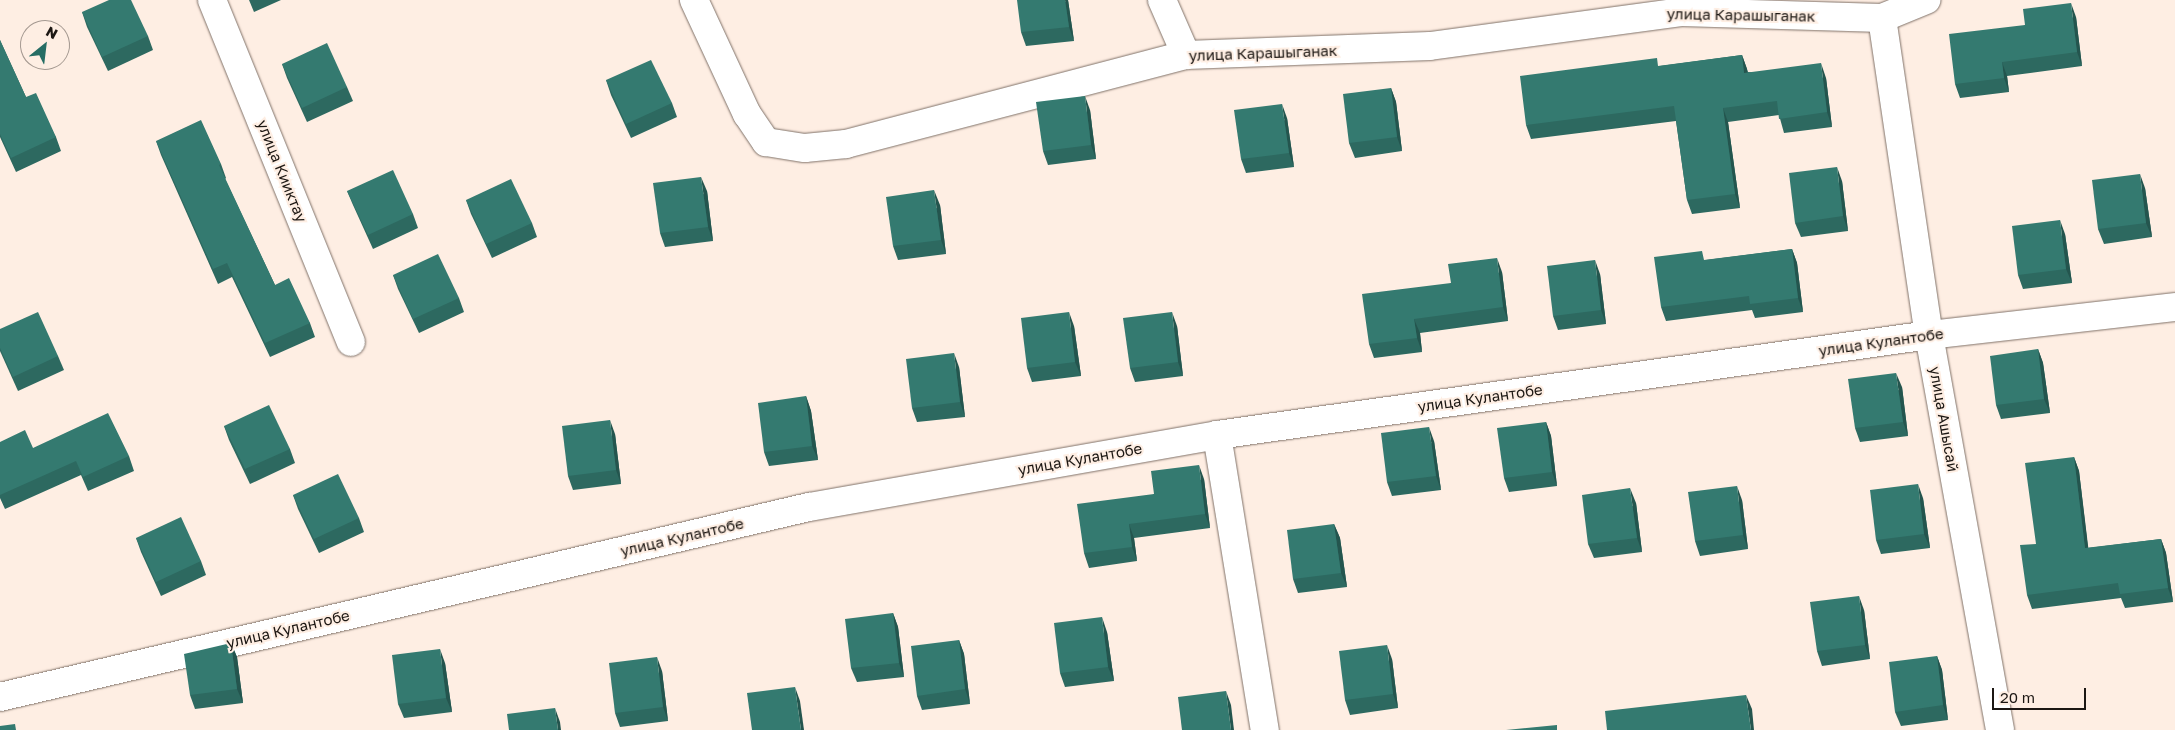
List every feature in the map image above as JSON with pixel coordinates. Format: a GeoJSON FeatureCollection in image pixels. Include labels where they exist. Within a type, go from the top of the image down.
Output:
{"type":"FeatureCollection","features":[{"type":"Feature","properties":{"kind":"street","name":"улица Кииктау"},"geometry":{"type":"LineString","coordinates":[[212,0],[351,342]]}},
{"type":"Feature","properties":{"kind":"street","name":"улица Карашыганак"},"geometry":{"type":"LineString","coordinates":[[694,0],[747,114],[766,142],[805,148],[846,144],[1186,55],[1430,46],[1678,6],[1882,18],[1926,0]]}},
{"type":"Feature","properties":{"kind":"street"},"geometry":{"type":"LineString","coordinates":[[1162,0],[1186,55]]}},
{"type":"Feature","properties":{"kind":"street","name":"улица Ашысай"},"geometry":{"type":"LineString","coordinates":[[1882,18],[1929,335],[2000,730]]}},
{"type":"Feature","properties":{"kind":"street","name":"улица Кулантобе"},"geometry":{"type":"LineString","coordinates":[[0,697],[809,507],[1217,435],[1929,335],[2175,307]]}},
{"type":"Feature","properties":{"kind":"street"},"geometry":{"type":"LineString","coordinates":[[1217,435],[1266,730]]}},
{"type":"Feature","properties":{"kind":"building"},"geometry":{"type":"Polygon","coordinates":[[[109,0],[131,0],[148,36],[102,57],[82,12],[109,0]]]}},
{"type":"Feature","properties":{"kind":"building"},"geometry":{"type":"Polygon","coordinates":[[[1017,0],[1065,0],[1069,27],[1021,32],[1017,0]]]}},
{"type":"Feature","properties":{"kind":"building"},"geometry":{"type":"Polygon","coordinates":[[[2071,3],[2077,52],[2002,62],[2004,78],[1955,84],[1949,34],[2025,25],[2023,9],[2071,3]]]}},
{"type":"Feature","properties":{"kind":"building"},"geometry":{"type":"Polygon","coordinates":[[[0,40],[26,97],[36,93],[56,137],[11,158],[0,134],[0,40]]]}},
{"type":"Feature","properties":{"kind":"building"},"geometry":{"type":"Polygon","coordinates":[[[327,43],[347,87],[302,108],[282,64],[327,43]]]}},
{"type":"Feature","properties":{"kind":"building"},"geometry":{"type":"Polygon","coordinates":[[[1742,55],[1744,73],[1821,63],[1827,112],[1779,119],[1777,101],[1723,108],[1735,194],[1687,200],[1674,106],[1526,125],[1520,76],[1657,58],[1658,66],[1742,55]]]}},
{"type":"Feature","properties":{"kind":"building"},"geometry":{"type":"Polygon","coordinates":[[[651,60],[672,103],[626,124],[606,80],[651,60]]]}},
{"type":"Feature","properties":{"kind":"building"},"geometry":{"type":"Polygon","coordinates":[[[1391,88],[1397,137],[1349,143],[1343,94],[1391,88]]]}},
{"type":"Feature","properties":{"kind":"building"},"geometry":{"type":"Polygon","coordinates":[[[1085,96],[1091,145],[1043,151],[1036,102],[1085,96]]]}},
{"type":"Feature","properties":{"kind":"building"},"geometry":{"type":"Polygon","coordinates":[[[1282,104],[1289,153],[1241,159],[1234,110],[1282,104]]]}},
{"type":"Feature","properties":{"kind":"building"},"geometry":{"type":"Polygon","coordinates":[[[201,120],[221,164],[219,165],[275,285],[289,278],[310,323],[265,343],[227,263],[213,269],[156,141],[201,120]]]}},
{"type":"Feature","properties":{"kind":"building"},"geometry":{"type":"Polygon","coordinates":[[[1837,167],[1843,216],[1795,223],[1789,173],[1837,167]]]}},
{"type":"Feature","properties":{"kind":"building"},"geometry":{"type":"Polygon","coordinates":[[[393,170],[413,214],[368,235],[347,191],[393,170]]]}},
{"type":"Feature","properties":{"kind":"building"},"geometry":{"type":"Polygon","coordinates":[[[2140,174],[2146,223],[2098,229],[2092,180],[2140,174]]]}},
{"type":"Feature","properties":{"kind":"building"},"geometry":{"type":"Polygon","coordinates":[[[701,177],[708,227],[660,233],[653,183],[701,177]]]}},
{"type":"Feature","properties":{"kind":"building"},"geometry":{"type":"Polygon","coordinates":[[[511,179],[532,223],[486,244],[466,200],[511,179]]]}},
{"type":"Feature","properties":{"kind":"building"},"geometry":{"type":"Polygon","coordinates":[[[934,190],[941,240],[893,246],[886,197],[934,190]]]}},
{"type":"Feature","properties":{"kind":"building"},"geometry":{"type":"Polygon","coordinates":[[[2060,220],[2066,269],[2018,275],[2012,226],[2060,220]]]}},
{"type":"Feature","properties":{"kind":"building"},"geometry":{"type":"Polygon","coordinates":[[[1792,249],[1798,298],[1750,304],[1749,296],[1661,307],[1654,257],[1702,251],[1704,260],[1792,249]]]}},
{"type":"Feature","properties":{"kind":"building"},"geometry":{"type":"Polygon","coordinates":[[[438,254],[459,298],[413,319],[393,275],[438,254]]]}},
{"type":"Feature","properties":{"kind":"building"},"geometry":{"type":"Polygon","coordinates":[[[1497,258],[1503,307],[1414,319],[1417,338],[1369,344],[1362,294],[1451,283],[1448,264],[1497,258]]]}},
{"type":"Feature","properties":{"kind":"building"},"geometry":{"type":"Polygon","coordinates":[[[1595,260],[1601,310],[1553,316],[1547,266],[1595,260]]]}},
{"type":"Feature","properties":{"kind":"building"},"geometry":{"type":"Polygon","coordinates":[[[38,312],[58,356],[13,377],[0,348],[0,329],[38,312]]]}},
{"type":"Feature","properties":{"kind":"building"},"geometry":{"type":"Polygon","coordinates":[[[1069,312],[1075,362],[1027,368],[1021,318],[1069,312]]]}},
{"type":"Feature","properties":{"kind":"building"},"geometry":{"type":"Polygon","coordinates":[[[1172,312],[1178,362],[1130,368],[1123,318],[1172,312]]]}},
{"type":"Feature","properties":{"kind":"building"},"geometry":{"type":"Polygon","coordinates":[[[2038,349],[2044,399],[1996,405],[1990,356],[2038,349]]]}},
{"type":"Feature","properties":{"kind":"building"},"geometry":{"type":"Polygon","coordinates":[[[954,353],[960,402],[912,408],[906,359],[954,353]]]}},
{"type":"Feature","properties":{"kind":"building"},"geometry":{"type":"Polygon","coordinates":[[[1896,373],[1903,422],[1855,428],[1848,379],[1896,373]]]}},
{"type":"Feature","properties":{"kind":"building"},"geometry":{"type":"Polygon","coordinates":[[[806,396],[812,446],[764,452],[758,403],[806,396]]]}},
{"type":"Feature","properties":{"kind":"building"},"geometry":{"type":"Polygon","coordinates":[[[269,405],[290,449],[245,469],[224,426],[269,405]]]}},
{"type":"Feature","properties":{"kind":"building"},"geometry":{"type":"Polygon","coordinates":[[[108,413],[129,456],[83,477],[76,461],[0,495],[0,442],[25,430],[33,448],[108,413]]]}},
{"type":"Feature","properties":{"kind":"building"},"geometry":{"type":"Polygon","coordinates":[[[610,420],[616,470],[568,476],[562,426],[610,420]]]}},
{"type":"Feature","properties":{"kind":"building"},"geometry":{"type":"Polygon","coordinates":[[[1546,422],[1552,472],[1504,478],[1497,428],[1546,422]]]}},
{"type":"Feature","properties":{"kind":"building"},"geometry":{"type":"Polygon","coordinates":[[[1429,427],[1436,476],[1387,482],[1381,433],[1429,427]]]}},
{"type":"Feature","properties":{"kind":"building"},"geometry":{"type":"Polygon","coordinates":[[[2074,457],[2085,548],[2161,539],[2168,588],[2120,594],[2118,583],[2027,595],[2020,545],[2036,544],[2025,463],[2074,457]]]}},
{"type":"Feature","properties":{"kind":"building"},"geometry":{"type":"Polygon","coordinates":[[[1199,465],[1205,514],[1129,524],[1132,547],[1084,553],[1077,504],[1154,494],[1151,471],[1199,465]]]}},
{"type":"Feature","properties":{"kind":"building"},"geometry":{"type":"Polygon","coordinates":[[[338,474],[359,518],[314,539],[293,495],[338,474]]]}},
{"type":"Feature","properties":{"kind":"building"},"geometry":{"type":"Polygon","coordinates":[[[1918,484],[1924,534],[1876,540],[1870,490],[1918,484]]]}},
{"type":"Feature","properties":{"kind":"building"},"geometry":{"type":"Polygon","coordinates":[[[1737,486],[1743,535],[1695,541],[1688,492],[1737,486]]]}},
{"type":"Feature","properties":{"kind":"building"},"geometry":{"type":"Polygon","coordinates":[[[1630,488],[1637,538],[1588,544],[1582,495],[1630,488]]]}},
{"type":"Feature","properties":{"kind":"building"},"geometry":{"type":"Polygon","coordinates":[[[181,517],[201,561],[156,582],[136,538],[181,517]]]}},
{"type":"Feature","properties":{"kind":"building"},"geometry":{"type":"Polygon","coordinates":[[[1334,524],[1341,573],[1293,579],[1287,530],[1334,524]]]}},
{"type":"Feature","properties":{"kind":"building"},"geometry":{"type":"Polygon","coordinates":[[[1859,596],[1865,645],[1817,651],[1810,602],[1859,596]]]}},
{"type":"Feature","properties":{"kind":"building"},"geometry":{"type":"Polygon","coordinates":[[[893,613],[899,663],[851,668],[845,619],[893,613]]]}},
{"type":"Feature","properties":{"kind":"building"},"geometry":{"type":"Polygon","coordinates":[[[1102,617],[1108,667],[1060,673],[1054,623],[1102,617]]]}},
{"type":"Feature","properties":{"kind":"building"},"geometry":{"type":"Polygon","coordinates":[[[959,640],[965,689],[917,696],[911,646],[959,640]]]}},
{"type":"Feature","properties":{"kind":"building"},"geometry":{"type":"Polygon","coordinates":[[[231,643],[237,689],[190,695],[184,654],[231,643]]]}},
{"type":"Feature","properties":{"kind":"building"},"geometry":{"type":"Polygon","coordinates":[[[1387,645],[1393,694],[1345,700],[1339,651],[1387,645]]]}},
{"type":"Feature","properties":{"kind":"building"},"geometry":{"type":"Polygon","coordinates":[[[440,649],[446,698],[398,704],[392,655],[440,649]]]}},
{"type":"Feature","properties":{"kind":"building"},"geometry":{"type":"Polygon","coordinates":[[[1937,656],[1943,705],[1895,712],[1889,662],[1937,656]]]}},
{"type":"Feature","properties":{"kind":"building"},"geometry":{"type":"Polygon","coordinates":[[[657,657],[663,707],[615,713],[609,663],[657,657]]]}},
{"type":"Feature","properties":{"kind":"building"},"geometry":{"type":"Polygon","coordinates":[[[795,687],[801,730],[752,730],[747,693],[795,687]]]}},
{"type":"Feature","properties":{"kind":"building"},"geometry":{"type":"Polygon","coordinates":[[[1226,691],[1231,730],[1182,730],[1178,697],[1226,691]]]}},
{"type":"Feature","properties":{"kind":"building"},"geometry":{"type":"Polygon","coordinates":[[[1746,695],[1751,730],[1607,730],[1605,711],[1746,695]]]}},
{"type":"Feature","properties":{"kind":"building"},"geometry":{"type":"Polygon","coordinates":[[[555,708],[558,730],[509,730],[507,714],[555,708]]]}},
{"type":"Feature","properties":{"kind":"building"},"geometry":{"type":"Polygon","coordinates":[[[15,724],[16,730],[0,730],[0,726],[15,724]]]}},
{"type":"Feature","properties":{"kind":"building"},"geometry":{"type":"Polygon","coordinates":[[[1557,725],[1557,730],[1506,730],[1557,725]]]}}]}
